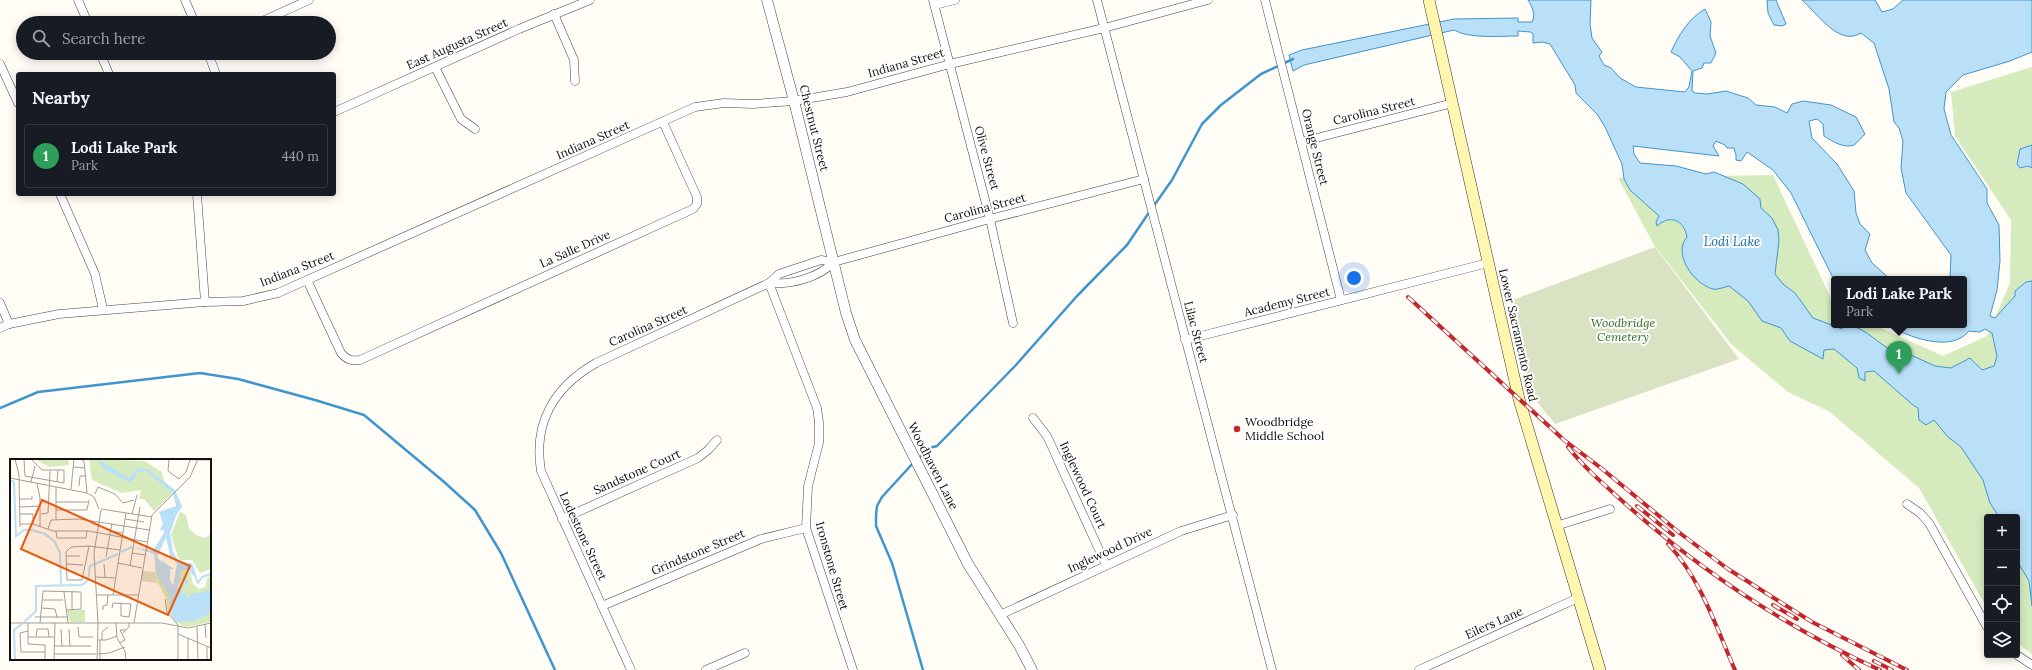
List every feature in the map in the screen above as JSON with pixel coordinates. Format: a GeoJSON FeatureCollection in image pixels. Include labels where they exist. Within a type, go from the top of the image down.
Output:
{"type":"FeatureCollection","features":[{"type":"Feature","properties":{"kind":"main road","name":"Lower Sacramento Road"},"geometry":{"type":"LineString","coordinates":[[1429,0],[1520,405],[1600,670]]}},
{"type":"Feature","properties":{"kind":"street"},"geometry":{"type":"LineString","coordinates":[[78,0],[85,16]]}},
{"type":"Feature","properties":{"kind":"street"},"geometry":{"type":"LineString","coordinates":[[185,0],[192,16]]}},
{"type":"Feature","properties":{"kind":"street"},"geometry":{"type":"LineString","coordinates":[[274,16],[309,0]]}},
{"type":"Feature","properties":{"kind":"street","name":"East Augusta Street"},"geometry":{"type":"LineString","coordinates":[[336,111],[554,14],[590,0]]}},
{"type":"Feature","properties":{"kind":"street","name":"Chestnut Street"},"geometry":{"type":"LineString","coordinates":[[767,0],[794,100],[834,262]]}},
{"type":"Feature","properties":{"kind":"street"},"geometry":{"type":"LineString","coordinates":[[934,3],[955,0]]}},
{"type":"Feature","properties":{"kind":"street","name":"Lilac Street"},"geometry":{"type":"LineString","coordinates":[[1097,0],[1185,340],[1233,515],[1272,670]]}},
{"type":"Feature","properties":{"kind":"street","name":"Indiana Street"},"geometry":{"type":"LineString","coordinates":[[0,328],[9,324],[60,314],[205,302],[243,301],[278,293],[695,107],[724,103],[754,104],[847,92],[950,64],[1104,28],[1208,0]]}},
{"type":"Feature","properties":{"kind":"street","name":"Orange Street"},"geometry":{"type":"LineString","coordinates":[[1265,0],[1341,300]]}},
{"type":"Feature","properties":{"kind":"street","name":"Olive Street"},"geometry":{"type":"LineString","coordinates":[[934,3],[990,219],[1013,323]]}},
{"type":"Feature","properties":{"kind":"street"},"geometry":{"type":"LineString","coordinates":[[554,14],[574,60],[575,80]]}},
{"type":"Feature","properties":{"kind":"street"},"geometry":{"type":"LineString","coordinates":[[103,60],[108,72]]}},
{"type":"Feature","properties":{"kind":"street"},"geometry":{"type":"LineString","coordinates":[[211,60],[215,72]]}},
{"type":"Feature","properties":{"kind":"street"},"geometry":{"type":"LineString","coordinates":[[0,64],[3,79],[16,100]]}},
{"type":"Feature","properties":{"kind":"street"},"geometry":{"type":"LineString","coordinates":[[435,67],[461,119],[475,128]]}},
{"type":"Feature","properties":{"kind":"street","name":"Carolina Street"},"geometry":{"type":"LineString","coordinates":[[1301,142],[1453,103]]}},
{"type":"Feature","properties":{"kind":"street","name":"La Salle Drive"},"geometry":{"type":"LineString","coordinates":[[307,280],[345,358],[353,361],[360,360],[693,209],[697,204],[697,197],[663,122]]}},
{"type":"Feature","properties":{"kind":"street","name":"Carolina Street"},"geometry":{"type":"LineString","coordinates":[[550,408],[567,383],[581,371],[769,283],[779,274],[821,260],[834,262],[990,219],[1144,180]]}},
{"type":"Feature","properties":{"kind":"street"},"geometry":{"type":"LineString","coordinates":[[61,196],[95,274],[103,310]]}},
{"type":"Feature","properties":{"kind":"street"},"geometry":{"type":"LineString","coordinates":[[197,196],[205,302]]}},
{"type":"Feature","properties":{"kind":"street","name":"Carolina Street"},"geometry":{"type":"LineString","coordinates":[[769,283],[784,285],[824,272],[834,262]]}},
{"type":"Feature","properties":{"kind":"street","name":"Woodhaven Lane"},"geometry":{"type":"LineString","coordinates":[[834,262],[846,313],[855,340],[968,564],[1032,670]]}},
{"type":"Feature","properties":{"kind":"street","name":"Academy Street"},"geometry":{"type":"LineString","coordinates":[[1185,340],[1488,263]]}},
{"type":"Feature","properties":{"kind":"street","name":"Ironstone Street"},"geometry":{"type":"LineString","coordinates":[[769,283],[811,389],[819,422],[818,443],[806,497],[806,528],[853,670]]}},
{"type":"Feature","properties":{"kind":"street"},"geometry":{"type":"LineString","coordinates":[[0,303],[9,324]]}},
{"type":"Feature","properties":{"kind":"street","name":"Lodestone Street"},"geometry":{"type":"LineString","coordinates":[[550,408],[546,416],[540,442],[539,459],[541,472],[631,670]]}},
{"type":"Feature","properties":{"kind":"street","name":"Inglewood Court"},"geometry":{"type":"LineString","coordinates":[[1033,418],[1047,436],[1106,565]]}},
{"type":"Feature","properties":{"kind":"street","name":"Sandstone Court"},"geometry":{"type":"LineString","coordinates":[[562,519],[698,458],[717,440]]}},
{"type":"Feature","properties":{"kind":"street"},"geometry":{"type":"LineString","coordinates":[[1907,504],[1920,513],[1929,523],[1984,622]]}},
{"type":"Feature","properties":{"kind":"street"},"geometry":{"type":"LineString","coordinates":[[1556,526],[1610,509]]}},
{"type":"Feature","properties":{"kind":"street","name":"Inglewood Drive"},"geometry":{"type":"LineString","coordinates":[[1000,615],[1180,532],[1233,515]]}},
{"type":"Feature","properties":{"kind":"street","name":"Grindstone Street"},"geometry":{"type":"LineString","coordinates":[[602,606],[761,539],[806,528]]}},
{"type":"Feature","properties":{"kind":"street","name":"Eilers Lane"},"geometry":{"type":"LineString","coordinates":[[1419,670],[1578,598]]}},
{"type":"Feature","properties":{"kind":"street"},"geometry":{"type":"LineString","coordinates":[[706,670],[745,653]]}},
{"type":"Feature","properties":{"kind":"street"},"geometry":{"type":"LineString","coordinates":[[2020,657],[2032,665]]}},
{"type":"Feature","properties":{"kind":"green space"},"geometry":{"type":"Polygon","coordinates":[[[2032,67],[2032,654],[2020,645],[2020,514],[1984,514],[1984,603],[1919,488],[1830,412],[1788,392],[1732,345],[1654,245],[1618,178],[1773,175],[1831,299],[1831,328],[1881,328],[1943,356],[1987,336],[2010,283],[2011,220],[1955,136],[1951,92],[2032,67]]]}},
{"type":"Feature","properties":{"kind":"green space","name":"Woodbridge Cemetery"},"geometry":{"type":"Polygon","coordinates":[[[1655,247],[1739,359],[1555,424],[1532,396],[1510,301],[1655,247]]]}},
{"type":"Feature","properties":{"kind":"water","name":"Lodi Lake"},"geometry":{"type":"Polygon","coordinates":[[[1528,0],[1591,0],[1590,24],[1592,38],[1602,52],[1599,56],[1604,65],[1611,68],[1620,78],[1636,87],[1685,92],[1689,87],[1692,71],[1680,57],[1671,52],[1689,22],[1705,9],[1711,22],[1710,36],[1716,53],[1711,63],[1704,63],[1702,68],[1693,71],[1692,91],[1695,93],[1707,94],[1726,91],[1748,98],[1756,105],[1775,107],[1787,113],[1792,104],[1803,101],[1831,105],[1856,117],[1865,134],[1854,145],[1842,145],[1824,136],[1823,124],[1817,119],[1809,121],[1812,138],[1837,164],[1854,191],[1856,213],[1860,224],[1870,234],[1865,250],[1872,263],[1887,276],[1832,276],[1791,193],[1773,170],[1747,152],[1741,161],[1736,160],[1734,148],[1727,148],[1725,145],[1716,141],[1713,146],[1719,156],[1633,146],[1634,154],[1640,163],[1676,166],[1706,174],[1714,172],[1743,184],[1760,199],[1761,208],[1772,218],[1778,230],[1779,241],[1775,274],[1783,284],[1795,293],[1813,318],[1831,325],[1831,328],[1858,328],[1886,347],[1906,357],[1911,355],[1935,366],[1951,368],[1970,358],[1982,370],[1994,366],[1997,356],[1992,333],[1985,329],[1980,332],[1969,331],[1961,338],[1940,342],[1917,338],[1893,328],[1967,328],[1967,276],[1950,276],[1951,255],[1906,193],[1901,168],[1903,141],[1899,128],[1894,122],[1889,89],[1874,43],[1861,33],[1853,36],[1845,36],[1837,32],[1821,20],[1802,0],[1875,0],[1882,12],[1893,9],[1903,0],[2032,0],[2032,52],[2010,61],[1963,75],[1946,92],[1944,109],[1951,135],[1987,189],[1987,203],[1999,225],[2000,261],[1997,290],[1990,316],[1995,318],[2015,296],[2015,291],[2026,282],[2032,281],[2032,606],[2029,581],[2020,566],[2020,514],[1997,514],[1990,503],[1983,480],[1961,447],[1947,436],[1934,420],[1926,425],[1919,420],[1918,408],[1874,371],[1865,372],[1865,381],[1859,378],[1857,368],[1834,349],[1824,350],[1823,359],[1790,341],[1781,328],[1762,321],[1748,301],[1729,286],[1713,289],[1706,286],[1692,275],[1687,268],[1682,252],[1683,244],[1687,237],[1683,226],[1676,221],[1667,220],[1657,226],[1656,222],[1659,216],[1630,190],[1624,179],[1622,164],[1605,127],[1597,114],[1576,93],[1575,85],[1550,44],[1542,42],[1533,43],[1533,34],[1531,32],[1518,31],[1518,36],[1476,36],[1460,33],[1454,30],[1304,65],[1293,71],[1289,55],[1302,50],[1454,19],[1518,18],[1518,22],[1532,22],[1534,13],[1528,0]]]}},
{"type":"Feature","properties":{"kind":"water"},"geometry":{"type":"Polygon","coordinates":[[[1767,0],[1776,0],[1786,24],[1782,26],[1774,25],[1768,13],[1767,0]]]}},
{"type":"Feature","properties":{"kind":"water"},"geometry":{"type":"Polygon","coordinates":[[[2032,145],[2032,168],[2028,166],[2020,168],[2017,164],[2020,149],[2032,145]]]}},
{"type":"Feature","properties":{"kind":"waterway"},"geometry":{"type":"LineString","coordinates":[[1153,207],[1172,180],[1202,124],[1221,105],[1261,74],[1293,59]]}},
{"type":"Feature","properties":{"kind":"waterway"},"geometry":{"type":"LineString","coordinates":[[918,459],[929,448],[937,446],[1016,365],[1077,296],[1127,245],[1150,211]]}},
{"type":"Feature","properties":{"kind":"waterway"},"geometry":{"type":"LineString","coordinates":[[0,408],[38,392],[200,373],[238,379],[364,415],[443,481],[475,510],[501,553],[555,670]]}},
{"type":"Feature","properties":{"kind":"waterway"},"geometry":{"type":"LineString","coordinates":[[914,462],[882,497],[877,506],[876,526],[892,563],[923,670]]}},
{"type":"Feature","properties":{"kind":"railway"},"geometry":{"type":"LineString","coordinates":[[1408,297],[1564,440],[1601,468],[1681,534],[1728,569],[1812,622],[1907,670]]}},
{"type":"Feature","properties":{"kind":"railway"},"geometry":{"type":"LineString","coordinates":[[1568,447],[1599,480],[1648,524],[1711,572],[1743,594],[1810,635],[1880,670]]}},
{"type":"Feature","properties":{"kind":"railway"},"geometry":{"type":"LineString","coordinates":[[1637,506],[1673,535]]}},
{"type":"Feature","properties":{"kind":"railway"},"geometry":{"type":"LineString","coordinates":[[1668,544],[1690,572],[1699,588],[1735,670]]}},
{"type":"Feature","properties":{"kind":"railway"},"geometry":{"type":"LineString","coordinates":[[1773,605],[1797,619]]}},
{"type":"Feature","properties":{"kind":"railway"},"geometry":{"type":"LineString","coordinates":[[1842,655],[1859,670]]}},
{"type":"Feature","properties":{"kind":"railway"},"geometry":{"type":"LineString","coordinates":[[1874,661],[1892,670]]}},
{"type":"Feature","properties":{"kind":"place","name":"Lodi Lake Park"},"geometry":{"type":"Point","coordinates":[1899,374]}},
{"type":"Feature","properties":{"kind":"place","name":"Woodbridge Middle School"},"geometry":{"type":"Point","coordinates":[1237,429]}}]}
